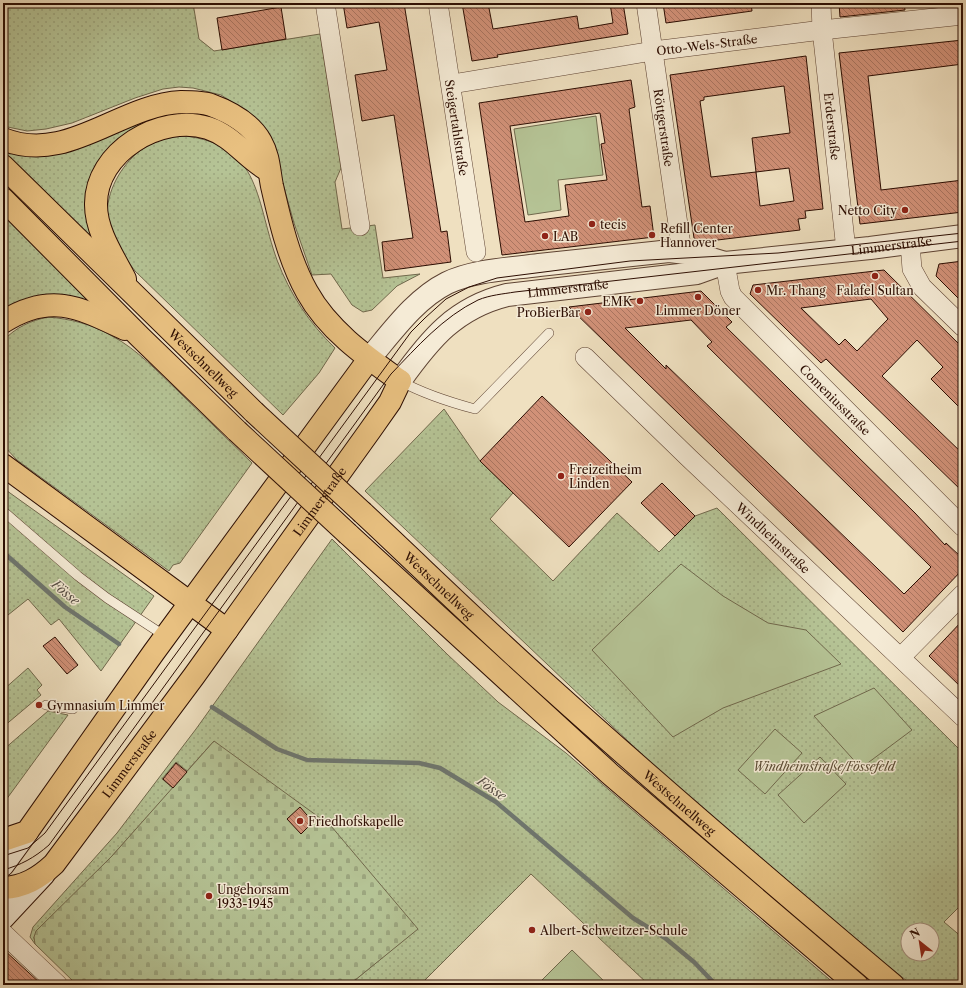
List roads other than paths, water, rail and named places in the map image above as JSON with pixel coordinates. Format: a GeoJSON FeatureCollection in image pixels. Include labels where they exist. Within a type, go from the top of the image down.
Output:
{"type":"FeatureCollection","features":[{"type":"Feature","properties":{"kind":"main road"},"geometry":{"type":"LineString","coordinates":[[3,139],[25,146],[45,146],[66,142],[140,111],[168,103],[189,102],[210,105],[242,121],[261,142],[268,158],[268,170],[282,228],[307,292],[320,311],[342,335],[369,359],[400,381]]}},
{"type":"Feature","properties":{"kind":"main road"},"geometry":{"type":"LineString","coordinates":[[134,296],[98,224],[96,205],[98,190],[104,174],[115,158],[130,144],[150,132],[166,126],[184,124],[208,128],[226,137],[257,164],[268,170]]}},
{"type":"Feature","properties":{"kind":"main road","name":"Westschnellweg"},"geometry":{"type":"LineString","coordinates":[[3,166],[254,412],[540,679],[627,757],[893,985]]}},
{"type":"Feature","properties":{"kind":"main road","name":"Westschnellweg"},"geometry":{"type":"LineString","coordinates":[[3,199],[140,337],[237,431],[348,534],[646,806],[857,985]]}},
{"type":"Feature","properties":{"kind":"main road"},"geometry":{"type":"LineString","coordinates":[[3,322],[34,307],[63,305],[88,312],[140,337]]}},
{"type":"Feature","properties":{"kind":"main road","name":"Limmerstraße"},"geometry":{"type":"LineString","coordinates":[[27,832],[165,636],[369,359]]}},
{"type":"Feature","properties":{"kind":"main road","name":"Limmerstraße"},"geometry":{"type":"LineString","coordinates":[[3,888],[18,886],[32,881],[54,864],[139,751],[371,429],[390,402],[400,381]]}},
{"type":"Feature","properties":{"kind":"main road"},"geometry":{"type":"LineString","coordinates":[[3,465],[227,630]]}},
{"type":"Feature","properties":{"kind":"main road"},"geometry":{"type":"LineString","coordinates":[[3,840],[27,832]]}},
{"type":"Feature","properties":{"kind":"street"},"geometry":{"type":"LineString","coordinates":[[325,3],[360,226]]}},
{"type":"Feature","properties":{"kind":"street","name":"Steigertahlstraße"},"geometry":{"type":"LineString","coordinates":[[438,3],[452,84],[476,252]]}},
{"type":"Feature","properties":{"kind":"street","name":"Röttgerstraße"},"geometry":{"type":"LineString","coordinates":[[646,3],[682,252]]}},
{"type":"Feature","properties":{"kind":"street","name":"Erderstraße"},"geometry":{"type":"LineString","coordinates":[[821,3],[822,30],[846,250]]}},
{"type":"Feature","properties":{"kind":"street","name":"Otto-Wels-Straße"},"geometry":{"type":"LineString","coordinates":[[452,84],[653,51],[822,30],[963,15]]}},
{"type":"Feature","properties":{"kind":"street","name":"Limmerstraße"},"geometry":{"type":"LineString","coordinates":[[400,381],[426,345],[444,327],[476,305],[493,298],[507,295],[697,273],[725,263],[963,236]]}},
{"type":"Feature","properties":{"kind":"street"},"geometry":{"type":"LineString","coordinates":[[910,243],[912,269],[922,287],[963,328]]}},
{"type":"Feature","properties":{"kind":"street","name":"Limmerstraße"},"geometry":{"type":"LineString","coordinates":[[369,359],[411,310],[447,283],[463,278],[498,270],[669,251],[695,254],[725,263]]}},
{"type":"Feature","properties":{"kind":"street","name":"Comeniusstraße"},"geometry":{"type":"LineString","coordinates":[[725,263],[728,286],[733,297],[963,527]]}},
{"type":"Feature","properties":{"kind":"street","name":"Windheimstraße"},"geometry":{"type":"LineString","coordinates":[[585,357],[689,458],[963,717]]}},
{"type":"Feature","properties":{"kind":"street"},"geometry":{"type":"LineString","coordinates":[[902,658],[963,594]]}},
{"type":"Feature","properties":{"kind":"street"},"geometry":{"type":"LineString","coordinates":[[3,865],[27,832]]}},
{"type":"Feature","properties":{"kind":"street"},"geometry":{"type":"LineString","coordinates":[[3,918],[54,864]]}},
{"type":"Feature","properties":{"kind":"street"},"geometry":{"type":"LineString","coordinates":[[3,933],[58,985]]}},
{"type":"Feature","properties":{"kind":"lane"},"geometry":{"type":"LineString","coordinates":[[400,381],[417,390],[475,409],[549,333]]}},
{"type":"Feature","properties":{"kind":"lane"},"geometry":{"type":"LineString","coordinates":[[3,511],[78,576],[107,598],[165,636]]}},
{"type":"Feature","properties":{"kind":"lane"},"geometry":{"type":"LineString","coordinates":[[46,704],[72,709]]}},
{"type":"Feature","properties":{"kind":"waterway","name":"Fösse"},"geometry":{"type":"LineString","coordinates":[[3,552],[65,607],[119,644]]}},
{"type":"Feature","properties":{"kind":"waterway","name":"Fösse"},"geometry":{"type":"LineString","coordinates":[[212,707],[277,749],[307,760],[419,763],[440,768],[496,802],[633,918],[665,938],[694,962],[716,985]]}},
{"type":"Feature","properties":{"kind":"tram line"},"geometry":{"type":"LineString","coordinates":[[3,856],[28,848],[45,833],[411,332],[446,299],[469,287],[497,278],[630,261],[778,253],[963,233]]}},
{"type":"Feature","properties":{"kind":"tram line"},"geometry":{"type":"LineString","coordinates":[[3,870],[16,866],[38,854],[49,845],[391,374],[431,333],[465,307],[483,298],[515,292],[963,241]]}},
{"type":"Feature","properties":{"kind":"place","name":"Netto City"},"geometry":{"type":"Point","coordinates":[905,210]}},
{"type":"Feature","properties":{"kind":"place","name":"tecis"},"geometry":{"type":"Point","coordinates":[592,224]}},
{"type":"Feature","properties":{"kind":"place","name":"Refill Center Hannover"},"geometry":{"type":"Point","coordinates":[652,235]}},
{"type":"Feature","properties":{"kind":"place","name":"LAB"},"geometry":{"type":"Point","coordinates":[545,236]}},
{"type":"Feature","properties":{"kind":"place","name":"Falafel Sultan"},"geometry":{"type":"Point","coordinates":[875,276]}},
{"type":"Feature","properties":{"kind":"place","name":"Mr. Thang"},"geometry":{"type":"Point","coordinates":[758,290]}},
{"type":"Feature","properties":{"kind":"place","name":"Limmer Döner"},"geometry":{"type":"Point","coordinates":[698,297]}},
{"type":"Feature","properties":{"kind":"place","name":"EMK"},"geometry":{"type":"Point","coordinates":[640,301]}},
{"type":"Feature","properties":{"kind":"place","name":"ProBierBar"},"geometry":{"type":"Point","coordinates":[588,312]}},
{"type":"Feature","properties":{"kind":"place","name":"Freizeitheim Linden"},"geometry":{"type":"Point","coordinates":[561,476]}},
{"type":"Feature","properties":{"kind":"place","name":"Gymnasium Limmer"},"geometry":{"type":"Point","coordinates":[39,705]}},
{"type":"Feature","properties":{"kind":"place","name":"Friedhofskapelle"},"geometry":{"type":"Point","coordinates":[300,821]}},
{"type":"Feature","properties":{"kind":"place","name":"Ungehorsam 1933-1945"},"geometry":{"type":"Point","coordinates":[209,896]}},
{"type":"Feature","properties":{"kind":"place","name":"Albert-Schweitzer-Schule"},"geometry":{"type":"Point","coordinates":[532,930]}},
{"type":"Feature","properties":{"kind":"park label","name":"Windheimstraße/Fössefeld"},"geometry":{"type":"Point","coordinates":[824,766]}}]}
